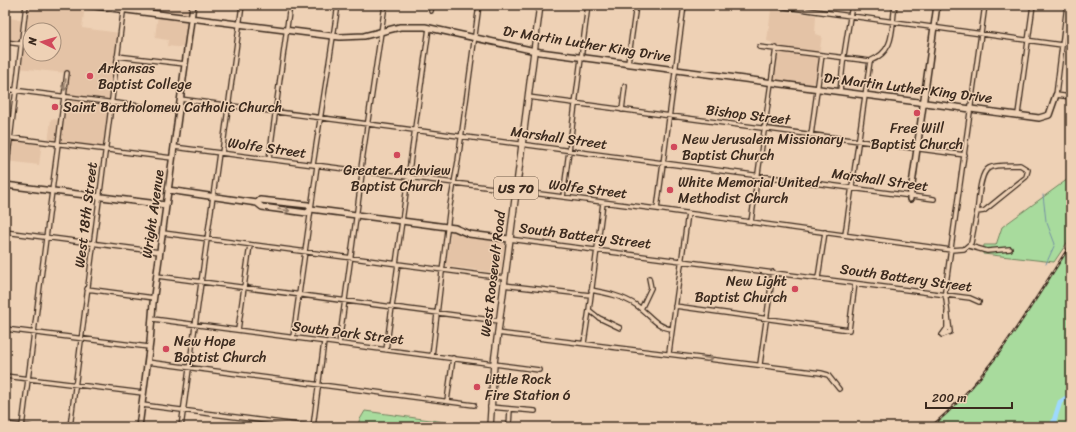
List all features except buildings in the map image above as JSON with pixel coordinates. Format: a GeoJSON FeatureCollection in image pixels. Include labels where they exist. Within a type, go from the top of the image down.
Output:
{"type":"FeatureCollection","features":[{"type":"Feature","properties":{"kind":"main road","name":"West Roosevelt Road"},"geometry":{"type":"LineString","coordinates":[[490,427],[490,407],[494,363],[504,278],[540,5]]}},
{"type":"Feature","properties":{"kind":"street"},"geometry":{"type":"LineString","coordinates":[[26,5],[5,183],[166,205]]}},
{"type":"Feature","properties":{"kind":"street","name":"Dr Martin Luther King Drive"},"geometry":{"type":"LineString","coordinates":[[86,5],[124,7],[192,19],[353,38],[406,27],[429,28],[534,51],[1018,114],[1039,118],[1048,116],[1051,113],[1056,95]]}},
{"type":"Feature","properties":{"kind":"street","name":"Wright Avenue"},"geometry":{"type":"LineString","coordinates":[[139,427],[153,319],[154,298],[193,5]]}},
{"type":"Feature","properties":{"kind":"street"},"geometry":{"type":"LineString","coordinates":[[182,427],[213,196],[242,5]]}},
{"type":"Feature","properties":{"kind":"street"},"geometry":{"type":"LineString","coordinates":[[269,159],[290,5]]}},
{"type":"Feature","properties":{"kind":"street"},"geometry":{"type":"LineString","coordinates":[[293,338],[311,209],[320,118],[338,5]]}},
{"type":"Feature","properties":{"kind":"street"},"geometry":{"type":"LineString","coordinates":[[339,344],[357,215],[367,124],[385,5]]}},
{"type":"Feature","properties":{"kind":"street"},"geometry":{"type":"LineString","coordinates":[[431,11],[432,5]]}},
{"type":"Feature","properties":{"kind":"street"},"geometry":{"type":"LineString","coordinates":[[432,356],[447,227],[462,136],[479,5]]}},
{"type":"Feature","properties":{"kind":"street"},"geometry":{"type":"LineString","coordinates":[[563,197],[588,5]]}},
{"type":"Feature","properties":{"kind":"street"},"geometry":{"type":"LineString","coordinates":[[628,63],[636,5]]}},
{"type":"Feature","properties":{"kind":"street"},"geometry":{"type":"LineString","coordinates":[[657,209],[684,5]]}},
{"type":"Feature","properties":{"kind":"street"},"geometry":{"type":"LineString","coordinates":[[771,5],[934,29],[1062,45]]}},
{"type":"Feature","properties":{"kind":"street"},"geometry":{"type":"LineString","coordinates":[[840,91],[852,5]]}},
{"type":"Feature","properties":{"kind":"street"},"geometry":{"type":"LineString","coordinates":[[759,47],[870,61],[888,49],[895,5]]}},
{"type":"Feature","properties":{"kind":"street"},"geometry":{"type":"LineString","coordinates":[[910,198],[937,5]]}},
{"type":"Feature","properties":{"kind":"street"},"geometry":{"type":"LineString","coordinates":[[947,305],[947,328],[942,335],[950,332],[946,295],[985,5]]}},
{"type":"Feature","properties":{"kind":"street"},"geometry":{"type":"LineString","coordinates":[[1018,114],[1033,5]]}},
{"type":"Feature","properties":{"kind":"street"},"geometry":{"type":"LineString","coordinates":[[1068,5],[1056,95],[1071,97]]}},
{"type":"Feature","properties":{"kind":"street","name":"West 18th Street"},"geometry":{"type":"LineString","coordinates":[[70,427],[104,150],[124,7]]}},
{"type":"Feature","properties":{"kind":"street"},"geometry":{"type":"LineString","coordinates":[[386,350],[414,130],[429,28]]}},
{"type":"Feature","properties":{"kind":"street"},"geometry":{"type":"LineString","coordinates":[[5,42],[21,44]]}},
{"type":"Feature","properties":{"kind":"street"},"geometry":{"type":"LineString","coordinates":[[751,222],[776,48]]}},
{"type":"Feature","properties":{"kind":"street"},"geometry":{"type":"LineString","coordinates":[[811,134],[822,55]]}},
{"type":"Feature","properties":{"kind":"street"},"geometry":{"type":"LineString","coordinates":[[117,56],[185,64]]}},
{"type":"Feature","properties":{"kind":"street"},"geometry":{"type":"LineString","coordinates":[[845,235],[870,61]]}},
{"type":"Feature","properties":{"kind":"street"},"geometry":{"type":"LineString","coordinates":[[22,426],[67,73]]}},
{"type":"Feature","properties":{"kind":"street"},"geometry":{"type":"LineString","coordinates":[[622,110],[625,86]]}},
{"type":"Feature","properties":{"kind":"street"},"geometry":{"type":"LineString","coordinates":[[5,89],[179,111]]}},
{"type":"Feature","properties":{"kind":"street","name":"Bishop Street"},"geometry":{"type":"LineString","coordinates":[[528,97],[964,155]]}},
{"type":"Feature","properties":{"kind":"street","name":"Marshall Street"},"geometry":{"type":"LineString","coordinates":[[180,99],[757,175],[910,198],[934,199]]}},
{"type":"Feature","properties":{"kind":"street"},"geometry":{"type":"LineString","coordinates":[[5,137],[172,158]]}},
{"type":"Feature","properties":{"kind":"street","name":"Wolfe Street"},"geometry":{"type":"LineString","coordinates":[[174,147],[688,213],[951,250]]}},
{"type":"Feature","properties":{"kind":"street"},"geometry":{"type":"LineString","coordinates":[[969,246],[974,235],[982,177],[987,169],[995,166],[1020,165],[1027,168],[1028,172],[1022,181],[984,211],[978,212]]}},
{"type":"Feature","properties":{"kind":"street","name":"South Battery Street"},"geometry":{"type":"LineString","coordinates":[[168,190],[257,202],[262,207],[307,213],[311,209],[402,220],[456,228],[469,234],[597,249],[970,298],[979,302]]}},
{"type":"Feature","properties":{"kind":"street"},"geometry":{"type":"LineString","coordinates":[[257,202],[263,200],[308,205],[311,209]]}},
{"type":"Feature","properties":{"kind":"street"},"geometry":{"type":"LineString","coordinates":[[584,343],[602,202]]}},
{"type":"Feature","properties":{"kind":"street"},"geometry":{"type":"LineString","coordinates":[[668,353],[688,213]]}},
{"type":"Feature","properties":{"kind":"street"},"geometry":{"type":"LineString","coordinates":[[5,232],[160,252]]}},
{"type":"Feature","properties":{"kind":"street"},"geometry":{"type":"LineString","coordinates":[[818,278],[824,232]]}},
{"type":"Feature","properties":{"kind":"street"},"geometry":{"type":"LineString","coordinates":[[163,233],[504,278]]}},
{"type":"Feature","properties":{"kind":"street"},"geometry":{"type":"LineString","coordinates":[[238,330],[250,245]]}},
{"type":"Feature","properties":{"kind":"street"},"geometry":{"type":"LineString","coordinates":[[951,250],[960,250],[969,246],[987,251],[1010,249]]}},
{"type":"Feature","properties":{"kind":"street"},"geometry":{"type":"LineString","coordinates":[[760,364],[773,272]]}},
{"type":"Feature","properties":{"kind":"street"},"geometry":{"type":"LineString","coordinates":[[157,276],[499,321]]}},
{"type":"Feature","properties":{"kind":"street"},"geometry":{"type":"LineString","coordinates":[[641,309],[651,288],[649,278]]}},
{"type":"Feature","properties":{"kind":"street"},"geometry":{"type":"LineString","coordinates":[[675,306],[849,330],[855,283]]}},
{"type":"Feature","properties":{"kind":"street"},"geometry":{"type":"LineString","coordinates":[[504,285],[590,295]]}},
{"type":"Feature","properties":{"kind":"street"},"geometry":{"type":"LineString","coordinates":[[88,289],[154,298]]}},
{"type":"Feature","properties":{"kind":"street"},"geometry":{"type":"LineString","coordinates":[[591,290],[619,296],[641,309],[660,325],[672,329]]}},
{"type":"Feature","properties":{"kind":"street"},"geometry":{"type":"LineString","coordinates":[[589,310],[599,318],[620,328]]}},
{"type":"Feature","properties":{"kind":"street","name":"South Park Street"},"geometry":{"type":"LineString","coordinates":[[153,319],[539,370]]}},
{"type":"Feature","properties":{"kind":"street"},"geometry":{"type":"LineString","coordinates":[[5,329],[149,347]]}},
{"type":"Feature","properties":{"kind":"street"},"geometry":{"type":"LineString","coordinates":[[498,333],[760,364],[826,374],[839,389]]}},
{"type":"Feature","properties":{"kind":"street"},"geometry":{"type":"LineString","coordinates":[[142,406],[313,427],[324,342]]}},
{"type":"Feature","properties":{"kind":"street"},"geometry":{"type":"LineString","coordinates":[[447,401],[453,358]]}},
{"type":"Feature","properties":{"kind":"street"},"geometry":{"type":"LineString","coordinates":[[148,362],[474,405]]}},
{"type":"Feature","properties":{"kind":"street"},"geometry":{"type":"LineString","coordinates":[[5,376],[144,393]]}},
{"type":"Feature","properties":{"kind":"street"},"geometry":{"type":"LineString","coordinates":[[490,407],[535,411]]}},
{"type":"Feature","properties":{"kind":"street"},"geometry":{"type":"LineString","coordinates":[[509,427],[510,409]]}},
{"type":"Feature","properties":{"kind":"street"},"geometry":{"type":"LineString","coordinates":[[5,424],[30,427]]}},
{"type":"Feature","properties":{"kind":"shaded area","name":"Arkansas Baptist College"},"geometry":{"type":"Polygon","coordinates":[[[26,5],[85,5],[82,28],[120,33],[105,150],[48,143],[51,119],[60,120],[66,73],[18,68],[21,44],[10,43],[8,66],[5,66],[5,39],[8,18],[24,20],[26,5]]]}},
{"type":"Feature","properties":{"kind":"shaded area","name":"Arkansas Baptist College"},"geometry":{"type":"Polygon","coordinates":[[[159,5],[193,5],[187,48],[167,46],[168,40],[155,38],[159,5]]]}},
{"type":"Feature","properties":{"kind":"shaded area"},"geometry":{"type":"Polygon","coordinates":[[[771,10],[816,15],[815,34],[822,36],[814,85],[769,78],[773,43],[767,41],[771,10]]]}},
{"type":"Feature","properties":{"kind":"shaded area"},"geometry":{"type":"Polygon","coordinates":[[[11,138],[42,142],[39,165],[7,161],[11,138]]]}},
{"type":"Feature","properties":{"kind":"shaded area"},"geometry":{"type":"Polygon","coordinates":[[[451,230],[471,238],[505,242],[500,273],[446,266],[451,230]]]}},
{"type":"Feature","properties":{"kind":"green space"},"geometry":{"type":"Polygon","coordinates":[[[1068,179],[1071,182],[1071,237],[1054,262],[983,254],[984,245],[996,245],[1002,227],[1068,179]]]}},
{"type":"Feature","properties":{"kind":"green space"},"geometry":{"type":"Polygon","coordinates":[[[259,202],[308,207],[307,211],[261,206],[259,202]]]}},
{"type":"Feature","properties":{"kind":"green space"},"geometry":{"type":"Polygon","coordinates":[[[1071,244],[1071,427],[931,427],[953,407],[991,364],[1024,317],[1071,244]]]}},
{"type":"Feature","properties":{"kind":"green space"},"geometry":{"type":"Polygon","coordinates":[[[365,411],[481,427],[359,427],[359,421],[365,411]]]}},
{"type":"Feature","properties":{"kind":"waterway"},"geometry":{"type":"LineString","coordinates":[[1043,195],[1046,221]]}},
{"type":"Feature","properties":{"kind":"waterway"},"geometry":{"type":"LineString","coordinates":[[1046,264],[1055,244],[1047,223]]}},
{"type":"Feature","properties":{"kind":"waterway"},"geometry":{"type":"LineString","coordinates":[[1052,427],[1060,402],[1071,395]]}},
{"type":"Feature","properties":{"kind":"railway"},"geometry":{"type":"LineString","coordinates":[[931,427],[953,407],[991,364],[1008,341],[1071,244]]}},
{"type":"Feature","properties":{"kind":"place","name":"Arkansas Baptist College"},"geometry":{"type":"Point","coordinates":[90,76]}},
{"type":"Feature","properties":{"kind":"place","name":"Saint Bartholomew Catholic Church"},"geometry":{"type":"Point","coordinates":[55,107]}},
{"type":"Feature","properties":{"kind":"place","name":"Free Will Baptist Church"},"geometry":{"type":"Point","coordinates":[917,113]}},
{"type":"Feature","properties":{"kind":"place","name":"New Jerusalem Missionary Baptist Church"},"geometry":{"type":"Point","coordinates":[674,147]}},
{"type":"Feature","properties":{"kind":"place","name":"Greater Archview Baptist Church"},"geometry":{"type":"Point","coordinates":[397,155]}},
{"type":"Feature","properties":{"kind":"place","name":"White Memorial United Methodist Church"},"geometry":{"type":"Point","coordinates":[670,190]}},
{"type":"Feature","properties":{"kind":"place","name":"New Light Baptist Church"},"geometry":{"type":"Point","coordinates":[795,289]}},
{"type":"Feature","properties":{"kind":"place","name":"New Hope Baptist Church"},"geometry":{"type":"Point","coordinates":[166,349]}},
{"type":"Feature","properties":{"kind":"place","name":"Little Rock Fire Station 6"},"geometry":{"type":"Point","coordinates":[477,387]}}]}
